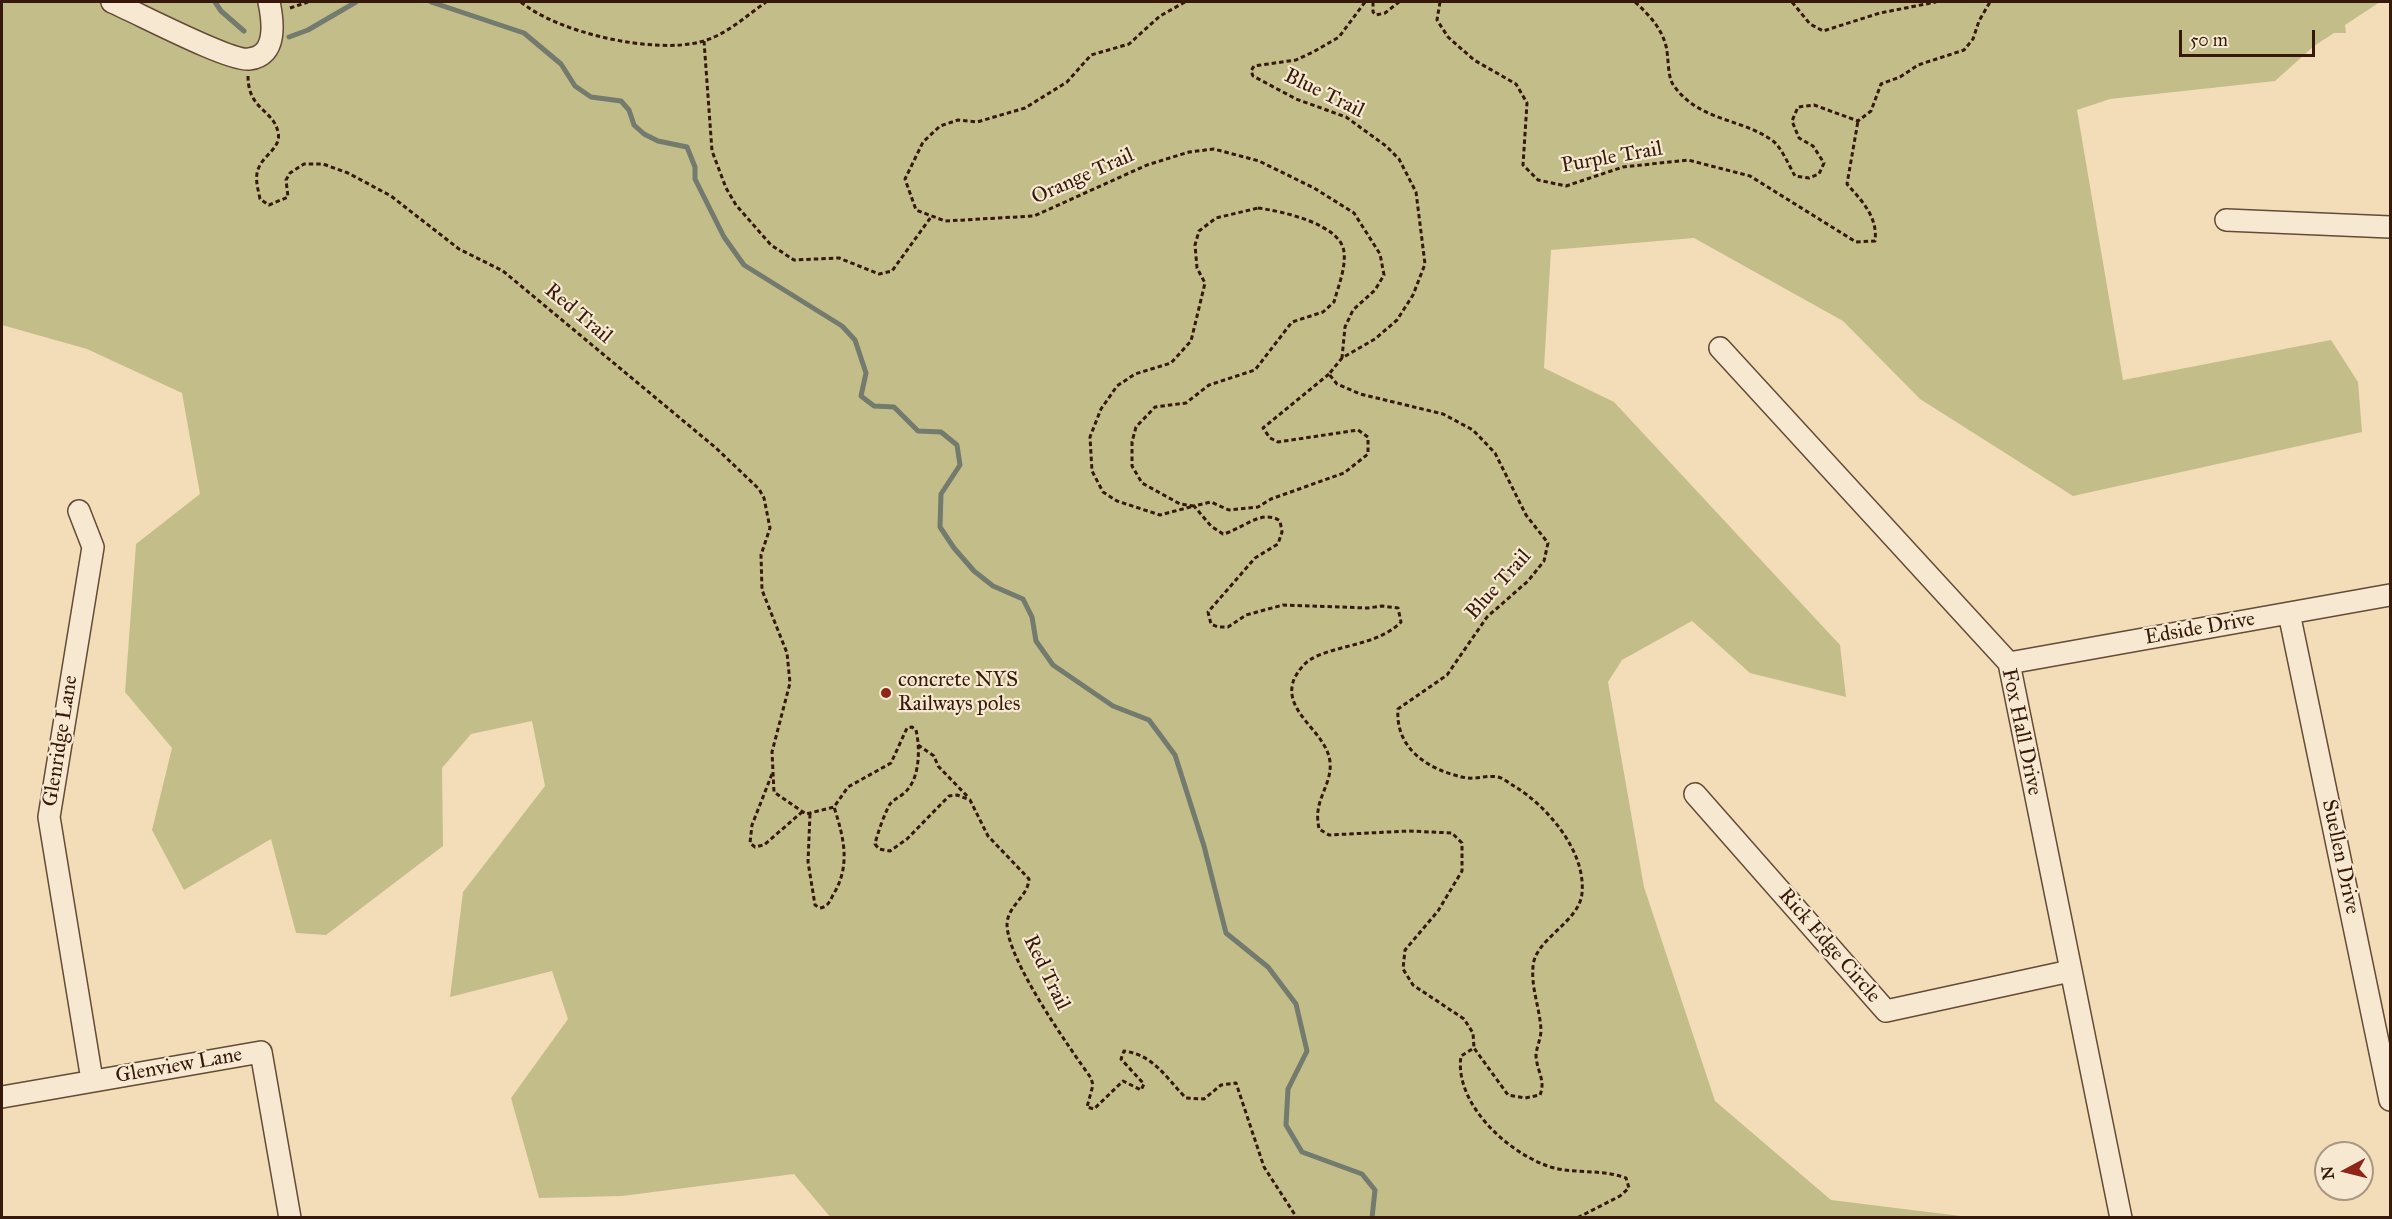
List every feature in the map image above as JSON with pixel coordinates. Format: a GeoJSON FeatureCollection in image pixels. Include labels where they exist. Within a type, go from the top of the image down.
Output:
{"type":"FeatureCollection","features":[{"type":"Feature","properties":{"kind":"street"},"geometry":{"type":"LineString","coordinates":[[112,2],[223,53],[248,60],[261,56],[271,42],[272,15],[269,2]]}},
{"type":"Feature","properties":{"kind":"street"},"geometry":{"type":"LineString","coordinates":[[2226,220],[2391,226]]}},
{"type":"Feature","properties":{"kind":"street","name":"Fox Hall Drive"},"geometry":{"type":"LineString","coordinates":[[1720,348],[2009,663],[2121,1218]]}},
{"type":"Feature","properties":{"kind":"street","name":"Glenridge Lane"},"geometry":{"type":"LineString","coordinates":[[79,511],[93,547],[48,817],[92,1080]]}},
{"type":"Feature","properties":{"kind":"street","name":"Edside Drive"},"geometry":{"type":"LineString","coordinates":[[2009,663],[2391,595]]}},
{"type":"Feature","properties":{"kind":"street","name":"Suellen Drive"},"geometry":{"type":"LineString","coordinates":[[2289,613],[2391,1100]]}},
{"type":"Feature","properties":{"kind":"street","name":"Rick Edge Circle"},"geometry":{"type":"LineString","coordinates":[[1695,794],[1886,1011],[2070,971]]}},
{"type":"Feature","properties":{"kind":"street","name":"Glenview Lane"},"geometry":{"type":"LineString","coordinates":[[2,1096],[261,1052],[290,1218]]}},
{"type":"Feature","properties":{"kind":"path"},"geometry":{"type":"LineString","coordinates":[[521,2],[534,12],[567,27],[617,40],[663,45],[704,41],[722,33],[766,2]]}},
{"type":"Feature","properties":{"kind":"path"},"geometry":{"type":"LineString","coordinates":[[704,41],[708,124],[712,151],[726,188],[736,205],[771,245],[794,260],[839,258],[879,274],[892,270],[931,217],[916,210],[904,180],[923,142],[940,126],[958,120],[976,122],[1025,108],[1067,82],[1091,55],[1129,44],[1160,16],[1185,2]]}},
{"type":"Feature","properties":{"kind":"path","name":"Blue Trail"},"geometry":{"type":"LineString","coordinates":[[1365,2],[1339,37],[1296,60],[1254,66],[1251,71],[1253,76],[1296,99],[1346,117],[1386,146],[1399,159],[1416,192],[1425,264],[1413,295],[1397,320],[1375,339],[1342,358],[1329,374],[1338,384],[1360,394],[1443,414],[1473,430],[1495,453],[1526,515],[1548,543],[1544,561],[1528,581],[1488,617],[1447,675],[1398,709],[1397,725],[1407,747],[1430,766],[1467,778],[1499,777],[1520,790],[1548,813],[1572,849],[1578,870],[1582,894],[1572,915],[1546,942],[1533,964],[1541,1033],[1536,1056],[1544,1085],[1540,1095],[1525,1098],[1508,1095],[1474,1048]]}},
{"type":"Feature","properties":{"kind":"path"},"geometry":{"type":"LineString","coordinates":[[1372,2],[1373,12],[1376,15],[1385,13],[1399,2]]}},
{"type":"Feature","properties":{"kind":"path","name":"Purple Trail"},"geometry":{"type":"LineString","coordinates":[[1440,2],[1437,20],[1448,37],[1474,60],[1516,84],[1527,104],[1523,165],[1538,180],[1566,186],[1623,167],[1688,160],[1750,176],[1856,242],[1875,241],[1876,229],[1868,207],[1847,184],[1858,121],[1871,111],[1881,84],[1900,77],[1918,64],[1964,50],[1973,39],[1979,21],[1990,2]]}},
{"type":"Feature","properties":{"kind":"path"},"geometry":{"type":"LineString","coordinates":[[1635,2],[1655,21],[1666,45],[1673,85],[1692,104],[1718,119],[1747,127],[1775,142],[1795,176],[1809,178],[1819,174],[1824,163],[1813,146],[1799,138],[1792,121],[1798,107],[1814,105],[1858,121]]}},
{"type":"Feature","properties":{"kind":"path"},"geometry":{"type":"LineString","coordinates":[[1792,2],[1810,24],[1823,31],[1880,13],[1936,2]]}},
{"type":"Feature","properties":{"kind":"path","name":"Red Trail"},"geometry":{"type":"LineString","coordinates":[[248,60],[250,96],[278,131],[279,141],[259,166],[256,179],[260,199],[269,205],[288,197],[286,180],[290,172],[304,164],[324,164],[348,173],[392,196],[459,249],[503,271],[716,448],[759,489],[764,498],[770,528],[761,555],[762,590],[787,652],[790,683],[772,752],[774,792],[802,812],[810,814]]}},
{"type":"Feature","properties":{"kind":"path","name":"Orange Trail"},"geometry":{"type":"LineString","coordinates":[[931,217],[945,221],[1034,216],[1138,169],[1190,152],[1214,149],[1259,161],[1314,188],[1354,213],[1380,254],[1384,275],[1375,290],[1353,310],[1345,327],[1342,358]]}},
{"type":"Feature","properties":{"kind":"path"},"geometry":{"type":"LineString","coordinates":[[1329,374],[1263,428],[1270,438],[1278,442],[1358,430],[1368,437],[1368,454],[1344,473],[1271,499],[1258,507],[1229,510],[1211,501],[1194,506],[1160,515],[1117,501],[1103,492],[1092,471],[1090,437],[1101,409],[1117,386],[1135,374],[1171,363],[1191,341],[1205,283],[1197,268],[1195,245],[1198,231],[1216,218],[1258,208],[1283,211],[1326,229],[1337,238],[1344,251],[1334,302],[1323,312],[1292,322],[1255,370],[1209,385],[1186,403],[1155,407],[1136,428],[1132,442],[1132,466],[1142,483],[1180,504],[1194,506],[1211,526],[1223,534],[1265,517],[1275,517],[1280,521],[1282,532],[1278,544],[1255,558],[1245,573],[1221,595],[1208,612],[1210,624],[1228,627],[1246,615],[1283,605],[1368,608],[1383,606],[1398,609],[1401,622],[1391,632],[1317,656],[1302,664],[1292,685],[1293,703],[1321,738],[1330,761],[1327,787],[1318,809],[1318,829],[1329,835],[1409,831],[1452,834],[1462,843],[1462,871],[1438,911],[1405,950],[1402,960],[1406,978],[1464,1019],[1473,1033],[1474,1048],[1461,1056],[1460,1067],[1468,1094],[1481,1120],[1520,1151],[1546,1166],[1609,1171],[1626,1178],[1629,1188],[1620,1196],[1577,1218]]}},
{"type":"Feature","properties":{"kind":"path"},"geometry":{"type":"LineString","coordinates":[[834,807],[843,836],[844,870],[829,902],[820,908],[815,905],[809,879],[810,814],[834,807],[848,787],[891,763],[907,729],[912,726],[916,730],[918,745],[914,779],[909,789],[888,807],[876,838],[875,844],[879,849],[890,851],[907,839],[949,796],[957,795],[970,800]]}},
{"type":"Feature","properties":{"kind":"path"},"geometry":{"type":"LineString","coordinates":[[918,745],[934,756],[938,766],[970,800]]}},
{"type":"Feature","properties":{"kind":"path","name":"Red Trail"},"geometry":{"type":"LineString","coordinates":[[773,773],[759,802],[749,836],[750,843],[755,847],[764,845],[802,812]]}},
{"type":"Feature","properties":{"kind":"path","name":"Red Trail"},"geometry":{"type":"LineString","coordinates":[[970,800],[988,836],[1029,879],[1028,888],[1009,914],[1007,926],[1014,949],[1038,1000],[1091,1078],[1093,1085],[1087,1107],[1090,1109],[1100,1105],[1123,1081],[1142,1090],[1144,1084],[1121,1059],[1124,1051],[1138,1053],[1156,1064],[1169,1082],[1186,1098],[1204,1099],[1221,1084],[1236,1083],[1264,1167],[1297,1218]]}},
{"type":"Feature","properties":{"kind":"shaded area"},"geometry":{"type":"Polygon","coordinates":[[[2,2],[2380,2],[2345,25],[2346,33],[2334,33],[2314,46],[2275,81],[2110,99],[2077,110],[2123,380],[2331,340],[2358,382],[2362,432],[2073,496],[1920,399],[1843,321],[1694,238],[1551,250],[1544,368],[1614,402],[1840,645],[1846,697],[1750,673],[1692,621],[1622,660],[1608,682],[1644,887],[1715,1101],[1831,1200],[1969,1217],[831,1218],[794,1174],[622,1196],[539,1198],[511,1098],[568,1019],[552,971],[450,997],[463,892],[545,786],[532,721],[471,734],[442,768],[443,846],[326,935],[296,933],[271,839],[184,890],[152,830],[172,748],[125,692],[136,544],[200,494],[182,393],[87,349],[2,325],[2,2]]]}},
{"type":"Feature","properties":{"kind":"waterway"},"geometry":{"type":"LineString","coordinates":[[215,2],[221,11],[244,31]]}},
{"type":"Feature","properties":{"kind":"waterway"},"geometry":{"type":"LineString","coordinates":[[289,37],[308,30],[356,2]]}},
{"type":"Feature","properties":{"kind":"waterway"},"geometry":{"type":"LineString","coordinates":[[431,2],[524,33],[561,64],[575,86],[591,97],[621,101],[629,110],[634,125],[644,134],[658,141],[687,147],[695,167],[695,179],[724,237],[744,265],[842,326],[855,340],[866,373],[861,396],[874,406],[894,407],[918,431],[941,432],[957,445],[960,465],[941,494],[940,527],[974,571],[993,586],[1023,599],[1032,617],[1036,641],[1053,665],[1113,706],[1149,720],[1175,755],[1204,846],[1226,933],[1268,967],[1296,1004],[1307,1051],[1288,1089],[1286,1125],[1302,1152],[1362,1174],[1375,1190],[1372,1218]]}},
{"type":"Feature","properties":{"kind":"place","name":"concrete NYS Railways poles"},"geometry":{"type":"Point","coordinates":[886,693]}}]}
